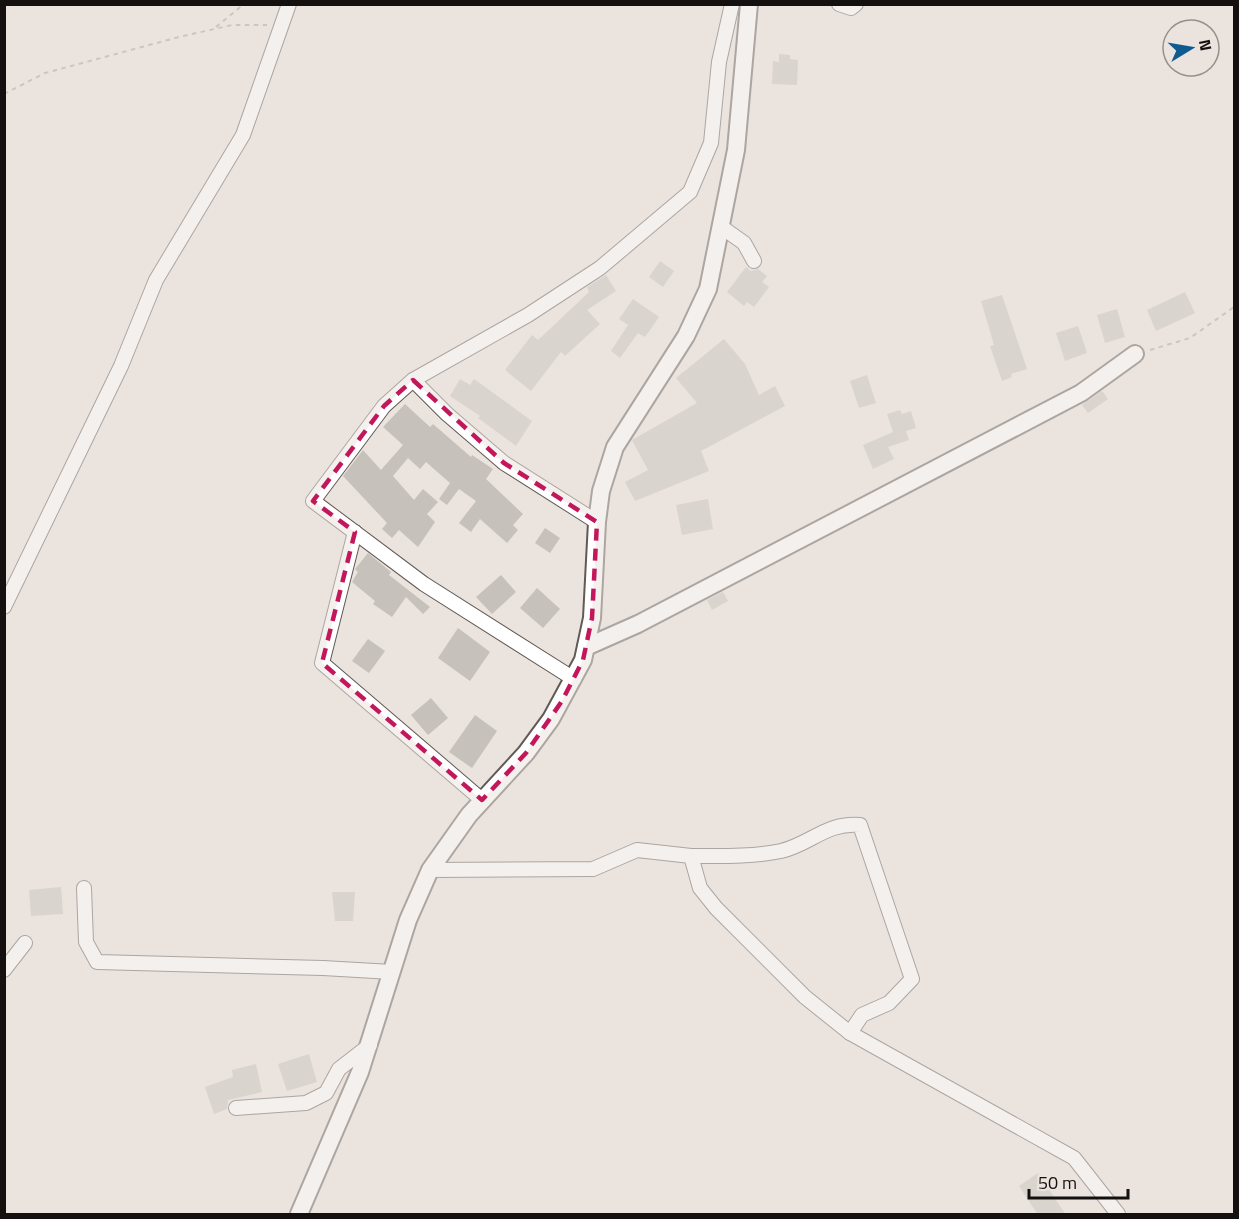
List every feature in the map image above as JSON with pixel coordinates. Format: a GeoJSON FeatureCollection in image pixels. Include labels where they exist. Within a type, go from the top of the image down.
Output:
{"type":"FeatureCollection","features":[{"type":"Feature","properties":{"kind":"street"},"geometry":{"type":"LineString","coordinates":[[4,607],[121,366],[156,280],[243,135],[289,4]]}},
{"type":"Feature","properties":{"kind":"street"},"geometry":{"type":"LineString","coordinates":[[574,679],[424,584],[313,501],[384,406],[413,380],[528,315],[600,268],[690,192],[711,143],[719,62],[732,4]]}},
{"type":"Feature","properties":{"kind":"street"},"geometry":{"type":"LineString","coordinates":[[299,1215],[370,1046],[408,920],[430,870],[482,800],[526,753],[551,719],[574,679],[586,647],[592,618],[597,522],[601,492],[615,447],[686,336],[703,299],[736,150],[749,4]]}},
{"type":"Feature","properties":{"kind":"street"},"geometry":{"type":"LineString","coordinates":[[839,4],[851,8],[856,4]]}},
{"type":"Feature","properties":{"kind":"street"},"geometry":{"type":"LineString","coordinates":[[720,226],[744,243],[753,261]]}},
{"type":"Feature","properties":{"kind":"street"},"geometry":{"type":"LineString","coordinates":[[586,647],[638,624],[1081,393],[1135,354]]}},
{"type":"Feature","properties":{"kind":"street"},"geometry":{"type":"LineString","coordinates":[[413,380],[447,414],[504,463],[597,522]]}},
{"type":"Feature","properties":{"kind":"street"},"geometry":{"type":"LineString","coordinates":[[355,532],[322,663],[482,800]]}},
{"type":"Feature","properties":{"kind":"street"},"geometry":{"type":"LineString","coordinates":[[430,870],[592,869],[637,850],[691,855],[746,856],[783,850],[842,823],[860,825],[912,979],[889,1003],[862,1015],[850,1033]]}},
{"type":"Feature","properties":{"kind":"street"},"geometry":{"type":"LineString","coordinates":[[691,855],[700,888],[716,908],[805,997],[850,1033],[1074,1158],[1118,1215]]}},
{"type":"Feature","properties":{"kind":"street"},"geometry":{"type":"LineString","coordinates":[[84,888],[86,942],[97,962],[392,972]]}},
{"type":"Feature","properties":{"kind":"street"},"geometry":{"type":"LineString","coordinates":[[4,970],[25,943]]}},
{"type":"Feature","properties":{"kind":"street"},"geometry":{"type":"LineString","coordinates":[[236,1108],[306,1103],[326,1093],[339,1069],[370,1046]]}},
{"type":"Feature","properties":{"kind":"path"},"geometry":{"type":"LineString","coordinates":[[214,29],[244,4]]}},
{"type":"Feature","properties":{"kind":"path"},"geometry":{"type":"LineString","coordinates":[[4,94],[45,73],[214,29],[232,25],[281,25]]}},
{"type":"Feature","properties":{"kind":"path"},"geometry":{"type":"LineString","coordinates":[[1135,354],[1190,338],[1234,307]]}},
{"type":"Feature","properties":{"kind":"highlighted area"},"geometry":{"type":"Polygon","coordinates":[[[413,380],[504,463],[597,522],[592,618],[583,660],[562,701],[526,753],[482,800],[322,663],[355,532],[313,501],[384,406],[413,380]]]}},
{"type":"Feature","properties":{"kind":"building"},"geometry":{"type":"Polygon","coordinates":[[[779,54],[790,55],[790,59],[798,60],[797,85],[772,84],[773,61],[779,62],[779,54]]]}},
{"type":"Feature","properties":{"kind":"building"},"geometry":{"type":"Polygon","coordinates":[[[660,261],[674,271],[663,287],[649,277],[660,261]]]}},
{"type":"Feature","properties":{"kind":"building"},"geometry":{"type":"Polygon","coordinates":[[[746,267],[751,271],[758,269],[767,276],[762,282],[769,287],[754,307],[747,302],[744,306],[727,292],[746,267]]]}},
{"type":"Feature","properties":{"kind":"building"},"geometry":{"type":"Polygon","coordinates":[[[606,275],[616,291],[587,310],[600,324],[565,356],[561,352],[531,391],[505,370],[532,335],[538,340],[589,292],[587,287],[606,275]]]}},
{"type":"Feature","properties":{"kind":"building"},"geometry":{"type":"Polygon","coordinates":[[[1185,292],[1195,313],[1156,331],[1147,310],[1185,292]]]}},
{"type":"Feature","properties":{"kind":"building"},"geometry":{"type":"Polygon","coordinates":[[[1002,295],[1027,369],[1011,374],[1012,377],[1002,381],[990,346],[994,345],[981,301],[1002,295]]]}},
{"type":"Feature","properties":{"kind":"building"},"geometry":{"type":"Polygon","coordinates":[[[633,299],[659,317],[645,337],[638,333],[620,358],[611,351],[628,325],[619,319],[633,299]]]}},
{"type":"Feature","properties":{"kind":"building"},"geometry":{"type":"Polygon","coordinates":[[[1117,309],[1125,337],[1105,343],[1097,315],[1117,309]]]}},
{"type":"Feature","properties":{"kind":"building"},"geometry":{"type":"Polygon","coordinates":[[[1078,326],[1087,353],[1065,361],[1056,333],[1078,326]]]}},
{"type":"Feature","properties":{"kind":"building"},"geometry":{"type":"Polygon","coordinates":[[[724,339],[745,364],[759,395],[775,386],[785,406],[701,451],[709,471],[635,501],[625,482],[648,470],[632,440],[697,403],[676,378],[724,339]]]}},
{"type":"Feature","properties":{"kind":"building"},"geometry":{"type":"Polygon","coordinates":[[[867,375],[876,403],[859,408],[850,381],[867,375]]]}},
{"type":"Feature","properties":{"kind":"building"},"geometry":{"type":"Polygon","coordinates":[[[460,379],[470,385],[474,379],[532,421],[516,446],[478,418],[480,416],[450,396],[460,379]]]}},
{"type":"Feature","properties":{"kind":"building"},"geometry":{"type":"Polygon","coordinates":[[[1102,391],[1108,399],[1088,413],[1082,405],[1102,391]]]}},
{"type":"Feature","properties":{"kind":"building"},"geometry":{"type":"Polygon","coordinates":[[[405,404],[430,427],[433,424],[471,457],[472,455],[493,469],[486,479],[523,514],[513,525],[518,530],[507,543],[480,519],[471,532],[459,523],[476,501],[459,489],[447,505],[439,499],[450,483],[426,462],[420,469],[408,458],[393,476],[414,500],[423,489],[438,502],[427,514],[435,522],[418,547],[399,530],[392,538],[382,529],[387,523],[343,476],[363,450],[381,470],[403,445],[383,427],[405,404]]]}},
{"type":"Feature","properties":{"kind":"building"},"geometry":{"type":"Polygon","coordinates":[[[900,410],[902,414],[911,411],[916,428],[906,431],[909,440],[888,447],[894,459],[873,469],[863,445],[893,432],[887,414],[900,410]]]}},
{"type":"Feature","properties":{"kind":"building"},"geometry":{"type":"Polygon","coordinates":[[[708,499],[713,529],[682,535],[676,505],[708,499]]]}},
{"type":"Feature","properties":{"kind":"building"},"geometry":{"type":"Polygon","coordinates":[[[545,528],[560,538],[550,553],[535,543],[545,528]]]}},
{"type":"Feature","properties":{"kind":"building"},"geometry":{"type":"Polygon","coordinates":[[[368,553],[391,572],[389,575],[430,607],[423,614],[406,597],[392,617],[373,604],[375,601],[352,582],[358,572],[355,569],[368,553]]]}},
{"type":"Feature","properties":{"kind":"building"},"geometry":{"type":"Polygon","coordinates":[[[501,575],[516,592],[492,614],[476,597],[501,575]]]}},
{"type":"Feature","properties":{"kind":"building"},"geometry":{"type":"Polygon","coordinates":[[[537,588],[560,609],[543,628],[520,608],[537,588]]]}},
{"type":"Feature","properties":{"kind":"building"},"geometry":{"type":"Polygon","coordinates":[[[723,592],[728,601],[712,610],[707,600],[723,592]]]}},
{"type":"Feature","properties":{"kind":"building"},"geometry":{"type":"Polygon","coordinates":[[[458,628],[490,652],[470,681],[438,658],[458,628]]]}},
{"type":"Feature","properties":{"kind":"building"},"geometry":{"type":"Polygon","coordinates":[[[368,639],[385,651],[369,673],[352,661],[368,639]]]}},
{"type":"Feature","properties":{"kind":"building"},"geometry":{"type":"Polygon","coordinates":[[[431,698],[448,718],[428,735],[411,715],[431,698]]]}},
{"type":"Feature","properties":{"kind":"building"},"geometry":{"type":"Polygon","coordinates":[[[475,715],[497,731],[472,768],[449,752],[475,715]]]}},
{"type":"Feature","properties":{"kind":"building"},"geometry":{"type":"Polygon","coordinates":[[[61,887],[63,914],[31,916],[29,890],[61,887]]]}},
{"type":"Feature","properties":{"kind":"building"},"geometry":{"type":"Polygon","coordinates":[[[332,892],[355,892],[353,921],[335,921],[332,892]]]}},
{"type":"Feature","properties":{"kind":"building"},"geometry":{"type":"Polygon","coordinates":[[[309,1054],[317,1082],[287,1091],[278,1064],[309,1054]]]}},
{"type":"Feature","properties":{"kind":"building"},"geometry":{"type":"Polygon","coordinates":[[[256,1064],[262,1092],[228,1100],[227,1109],[214,1114],[205,1087],[233,1077],[232,1070],[256,1064]]]}},
{"type":"Feature","properties":{"kind":"building"},"geometry":{"type":"Polygon","coordinates":[[[1038,1173],[1066,1215],[1038,1215],[1019,1186],[1038,1173]]]}}]}
